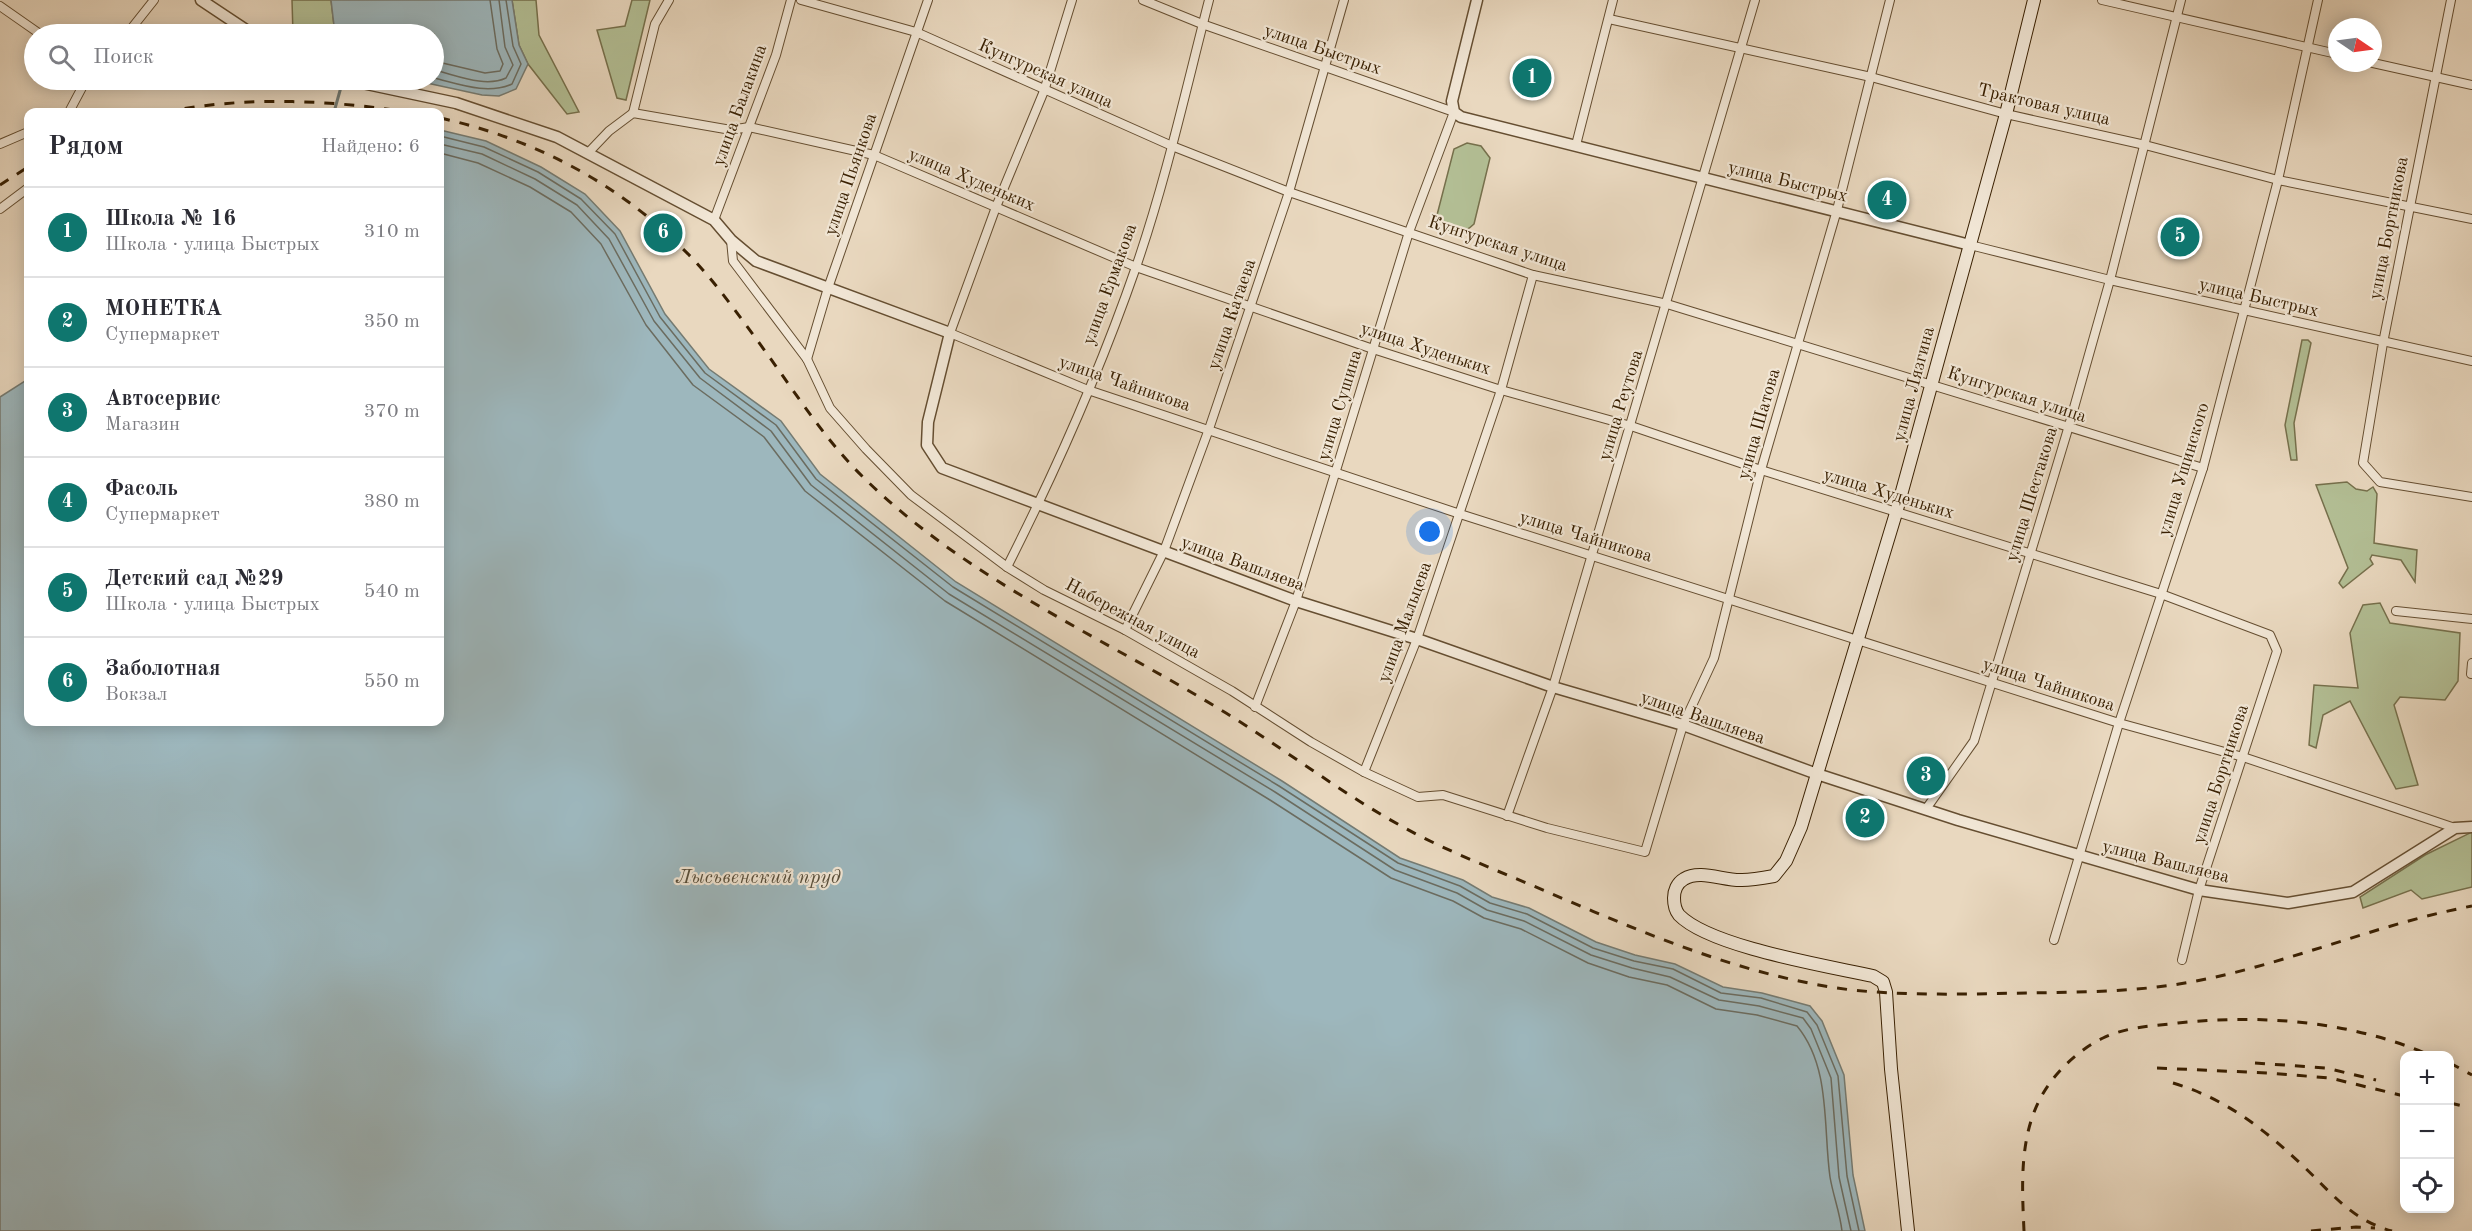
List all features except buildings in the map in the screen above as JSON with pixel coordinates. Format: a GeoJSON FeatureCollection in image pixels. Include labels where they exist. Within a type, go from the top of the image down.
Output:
{"type":"FeatureCollection","features":[{"type":"Feature","properties":{"kind":"main road","name":"улица Лязгина"},"geometry":{"type":"LineString","coordinates":[[1908,1231],[1891,1069],[1886,992],[1883,982],[1873,976],[1770,953],[1718,936],[1685,920],[1677,913],[1674,906],[1674,892],[1683,879],[1692,876],[1744,880],[1774,876],[1786,861],[1801,827],[1896,513],[2006,114],[2034,0]]}},
{"type":"Feature","properties":{"kind":"street"},"geometry":{"type":"LineString","coordinates":[[135,24],[154,0]]}},
{"type":"Feature","properties":{"kind":"street"},"geometry":{"type":"LineString","coordinates":[[201,0],[237,24]]}},
{"type":"Feature","properties":{"kind":"street"},"geometry":{"type":"LineString","coordinates":[[588,153],[609,131],[633,112],[655,24],[669,0]]}},
{"type":"Feature","properties":{"kind":"street","name":"улица Балакина"},"geometry":{"type":"LineString","coordinates":[[714,220],[776,55],[791,0]]}},
{"type":"Feature","properties":{"kind":"street","name":"Кунгурская улица"},"geometry":{"type":"LineString","coordinates":[[801,0],[916,32],[1172,147],[1289,192],[1533,275],[1667,304],[1797,346],[1932,384],[2068,429],[2203,468]]}},
{"type":"Feature","properties":{"kind":"street","name":"улица Пьянкова"},"geometry":{"type":"LineString","coordinates":[[807,359],[828,288],[928,0]]}},
{"type":"Feature","properties":{"kind":"street"},"geometry":{"type":"LineString","coordinates":[[950,333],[996,207],[1044,91],[1072,0]]}},
{"type":"Feature","properties":{"kind":"street","name":"улица Быстрых"},"geometry":{"type":"LineString","coordinates":[[1143,0],[1202,24],[1325,68],[1454,111],[1461,117],[2110,280],[2383,343],[2472,361]]}},
{"type":"Feature","properties":{"kind":"street","name":"улица Ермакова"},"geometry":{"type":"LineString","coordinates":[[1007,567],[1039,503],[1088,390],[1136,267],[1172,147],[1209,0]]}},
{"type":"Feature","properties":{"kind":"street","name":"улица Катаева"},"geometry":{"type":"LineString","coordinates":[[1125,630],[1164,551],[1252,306],[1289,192],[1344,0]]}},
{"type":"Feature","properties":{"kind":"street"},"geometry":{"type":"LineString","coordinates":[[1454,111],[1452,101],[1477,0]]}},
{"type":"Feature","properties":{"kind":"street"},"geometry":{"type":"LineString","coordinates":[[1576,145],[1613,0]]}},
{"type":"Feature","properties":{"kind":"street","name":"улица Реутова"},"geometry":{"type":"LineString","coordinates":[[1508,816],[1553,687],[1755,0]]}},
{"type":"Feature","properties":{"kind":"street","name":"улица Шатова"},"geometry":{"type":"LineString","coordinates":[[1645,852],[1683,725],[1714,658],[1727,598],[1761,470],[1837,210],[1890,0]]}},
{"type":"Feature","properties":{"kind":"street"},"geometry":{"type":"LineString","coordinates":[[2102,0],[2328,52]]}},
{"type":"Feature","properties":{"kind":"street","name":"улица Шестакова"},"geometry":{"type":"LineString","coordinates":[[1926,809],[1974,741],[2068,429],[2110,280],[2181,0]]}},
{"type":"Feature","properties":{"kind":"street","name":"улица Ушинского"},"geometry":{"type":"LineString","coordinates":[[2054,940],[2119,723],[2203,468],[2278,180],[2319,0]]}},
{"type":"Feature","properties":{"kind":"street","name":"улица Бортникова"},"geometry":{"type":"LineString","coordinates":[[2451,0],[2409,206],[2363,463],[2380,482],[2472,497]]}},
{"type":"Feature","properties":{"kind":"street"},"geometry":{"type":"LineString","coordinates":[[0,6],[26,24]]}},
{"type":"Feature","properties":{"kind":"street","name":"Трактовая улица"},"geometry":{"type":"LineString","coordinates":[[1609,19],[1871,77],[2006,114],[2145,145],[2278,180],[2472,219]]}},
{"type":"Feature","properties":{"kind":"street"},"geometry":{"type":"LineString","coordinates":[[2382,65],[2472,85]]}},
{"type":"Feature","properties":{"kind":"street"},"geometry":{"type":"LineString","coordinates":[[71,108],[81,90]]}},
{"type":"Feature","properties":{"kind":"street"},"geometry":{"type":"LineString","coordinates":[[397,90],[456,103],[556,137],[714,220]]}},
{"type":"Feature","properties":{"kind":"street","name":"улица Сушина"},"geometry":{"type":"LineString","coordinates":[[1255,707],[1296,601],[1409,232],[1454,111]]}},
{"type":"Feature","properties":{"kind":"street","name":"улица Худеньких"},"geometry":{"type":"LineString","coordinates":[[633,112],[731,130],[749,127],[874,155],[1136,267],[1373,349],[1501,390],[1631,426],[1896,513],[2161,594],[2270,634]]}},
{"type":"Feature","properties":{"kind":"street"},"geometry":{"type":"LineString","coordinates":[[0,144],[24,134]]}},
{"type":"Feature","properties":{"kind":"street"},"geometry":{"type":"LineString","coordinates":[[0,209],[24,191]]}},
{"type":"Feature","properties":{"kind":"street","name":"улица Чайникова"},"geometry":{"type":"LineString","coordinates":[[714,220],[731,240],[756,261],[950,333],[1088,390],[1460,514],[2119,723],[2243,757],[2455,828],[2472,827]]}},
{"type":"Feature","properties":{"kind":"street","name":"Набережная улица"},"geometry":{"type":"LineString","coordinates":[[731,240],[733,261],[807,359],[830,408],[911,495],[1007,567],[1044,590],[1125,630],[1232,691],[1364,772],[1418,798],[1443,795],[1547,828],[1645,852]]}},
{"type":"Feature","properties":{"kind":"street","name":"улица Мальцева"},"geometry":{"type":"LineString","coordinates":[[1364,772],[1417,639],[1460,514],[1501,390],[1533,275]]}},
{"type":"Feature","properties":{"kind":"street","name":"улица Вашляева"},"geometry":{"type":"LineString","coordinates":[[950,333],[928,422],[927,446],[942,468],[1296,601],[1417,639],[1553,687],[1683,725],[1816,774],[2080,856],[2199,890],[2288,903],[2353,892],[2455,828]]}},
{"type":"Feature","properties":{"kind":"street"},"geometry":{"type":"LineString","coordinates":[[2396,611],[2472,620]]}},
{"type":"Feature","properties":{"kind":"street","name":"улица Бортникова"},"geometry":{"type":"LineString","coordinates":[[2182,960],[2199,890],[2277,651],[2270,634]]}},
{"type":"Feature","properties":{"kind":"street"},"geometry":{"type":"LineString","coordinates":[[2471,674],[2472,663]]}},
{"type":"Feature","properties":{"kind":"green space"},"geometry":{"type":"Polygon","coordinates":[[[292,0],[331,0],[334,24],[293,24],[292,0]]]}},
{"type":"Feature","properties":{"kind":"green space"},"geometry":{"type":"Polygon","coordinates":[[[512,0],[536,0],[539,35],[579,112],[567,114],[528,64],[519,45],[512,0]]]}},
{"type":"Feature","properties":{"kind":"green space"},"geometry":{"type":"Polygon","coordinates":[[[632,0],[650,0],[626,100],[617,98],[597,30],[625,26],[632,0]]]}},
{"type":"Feature","properties":{"kind":"green space"},"geometry":{"type":"Polygon","coordinates":[[[1467,143],[1481,146],[1490,158],[1474,224],[1463,231],[1452,232],[1443,226],[1437,215],[1454,149],[1467,143]]]}},
{"type":"Feature","properties":{"kind":"green space"},"geometry":{"type":"Polygon","coordinates":[[[2302,340],[2308,340],[2311,343],[2294,423],[2297,460],[2291,460],[2285,425],[2302,340]]]}},
{"type":"Feature","properties":{"kind":"green space"},"geometry":{"type":"Polygon","coordinates":[[[2347,482],[2356,489],[2367,491],[2373,487],[2377,494],[2374,543],[2417,550],[2415,582],[2401,560],[2372,555],[2370,559],[2373,564],[2343,588],[2339,583],[2348,568],[2316,485],[2347,482]]]}},
{"type":"Feature","properties":{"kind":"green space"},"geometry":{"type":"Polygon","coordinates":[[[2380,603],[2390,623],[2460,633],[2458,681],[2445,700],[2400,697],[2394,705],[2418,785],[2396,789],[2350,701],[2323,715],[2316,748],[2309,745],[2314,685],[2358,688],[2350,633],[2363,605],[2380,603]]]}},
{"type":"Feature","properties":{"kind":"green space"},"geometry":{"type":"Polygon","coordinates":[[[2472,832],[2472,887],[2422,899],[2411,890],[2363,908],[2360,897],[2425,855],[2472,832]]]}},
{"type":"Feature","properties":{"kind":"water"},"geometry":{"type":"Polygon","coordinates":[[[331,0],[512,0],[519,45],[528,64],[516,89],[499,96],[482,95],[444,87],[444,24],[334,24],[331,0]]]}},
{"type":"Feature","properties":{"kind":"water","name":"Лысьвенский пруд"},"geometry":{"type":"Polygon","coordinates":[[[444,131],[486,141],[541,167],[585,194],[620,231],[665,314],[709,369],[781,421],[820,474],[956,582],[1282,781],[1400,858],[1463,880],[1492,897],[1529,908],[1596,942],[1635,955],[1675,964],[1723,987],[1762,993],[1810,1006],[1822,1021],[1844,1075],[1853,1175],[1865,1231],[0,1231],[0,397],[24,382],[24,726],[444,726],[444,131]]]}},
{"type":"Feature","properties":{"kind":"waterway"},"geometry":{"type":"LineString","coordinates":[[335,108],[340,90]]}},
{"type":"Feature","properties":{"kind":"railway"},"geometry":{"type":"LineString","coordinates":[[189,108],[256,102],[317,103],[378,108]]}},
{"type":"Feature","properties":{"kind":"railway"},"geometry":{"type":"LineString","coordinates":[[444,119],[507,137],[571,166],[601,183],[657,225],[713,281],[834,446],[864,478],[904,514],[947,547],[1038,606],[1226,713],[1403,827],[1476,862],[1662,939],[1736,965],[1813,984],[1852,990],[1940,994],[2103,991],[2160,987],[2216,977],[2398,924],[2472,906]]}},
{"type":"Feature","properties":{"kind":"railway"},"geometry":{"type":"LineString","coordinates":[[0,185],[24,170]]}},
{"type":"Feature","properties":{"kind":"railway"},"geometry":{"type":"LineString","coordinates":[[2024,1231],[2023,1162],[2034,1113],[2046,1088],[2060,1071],[2085,1049],[2103,1038],[2130,1029],[2149,1026],[2211,1020],[2275,1020],[2339,1028],[2370,1035],[2419,1051]]}},
{"type":"Feature","properties":{"kind":"railway"},"geometry":{"type":"LineString","coordinates":[[2255,1063],[2326,1068],[2376,1080]]}},
{"type":"Feature","properties":{"kind":"railway"},"geometry":{"type":"LineString","coordinates":[[2454,1065],[2472,1075]]}},
{"type":"Feature","properties":{"kind":"railway"},"geometry":{"type":"LineString","coordinates":[[2157,1068],[2330,1078],[2400,1095]]}},
{"type":"Feature","properties":{"kind":"railway"},"geometry":{"type":"LineString","coordinates":[[2173,1083],[2209,1097],[2242,1116],[2287,1151],[2342,1204],[2365,1220],[2392,1231]]}},
{"type":"Feature","properties":{"kind":"railway"},"geometry":{"type":"LineString","coordinates":[[2454,1104],[2467,1107]]}},
{"type":"Feature","properties":{"kind":"railway"},"geometry":{"type":"LineString","coordinates":[[2311,1231],[2356,1227],[2375,1228]]}},
{"type":"Feature","properties":{"kind":"place","name":"Школа № 16"},"geometry":{"type":"Point","coordinates":[1532,78]}},
{"type":"Feature","properties":{"kind":"place","name":"Фасоль"},"geometry":{"type":"Point","coordinates":[1887,200]}},
{"type":"Feature","properties":{"kind":"place","name":"Заболотная"},"geometry":{"type":"Point","coordinates":[663,233]}},
{"type":"Feature","properties":{"kind":"place","name":"Детский сад №29"},"geometry":{"type":"Point","coordinates":[2180,237]}},
{"type":"Feature","properties":{"kind":"place","name":"Автосервис"},"geometry":{"type":"Point","coordinates":[1926,776]}},
{"type":"Feature","properties":{"kind":"place","name":"МОНЕТКА"},"geometry":{"type":"Point","coordinates":[1865,818]}}]}
